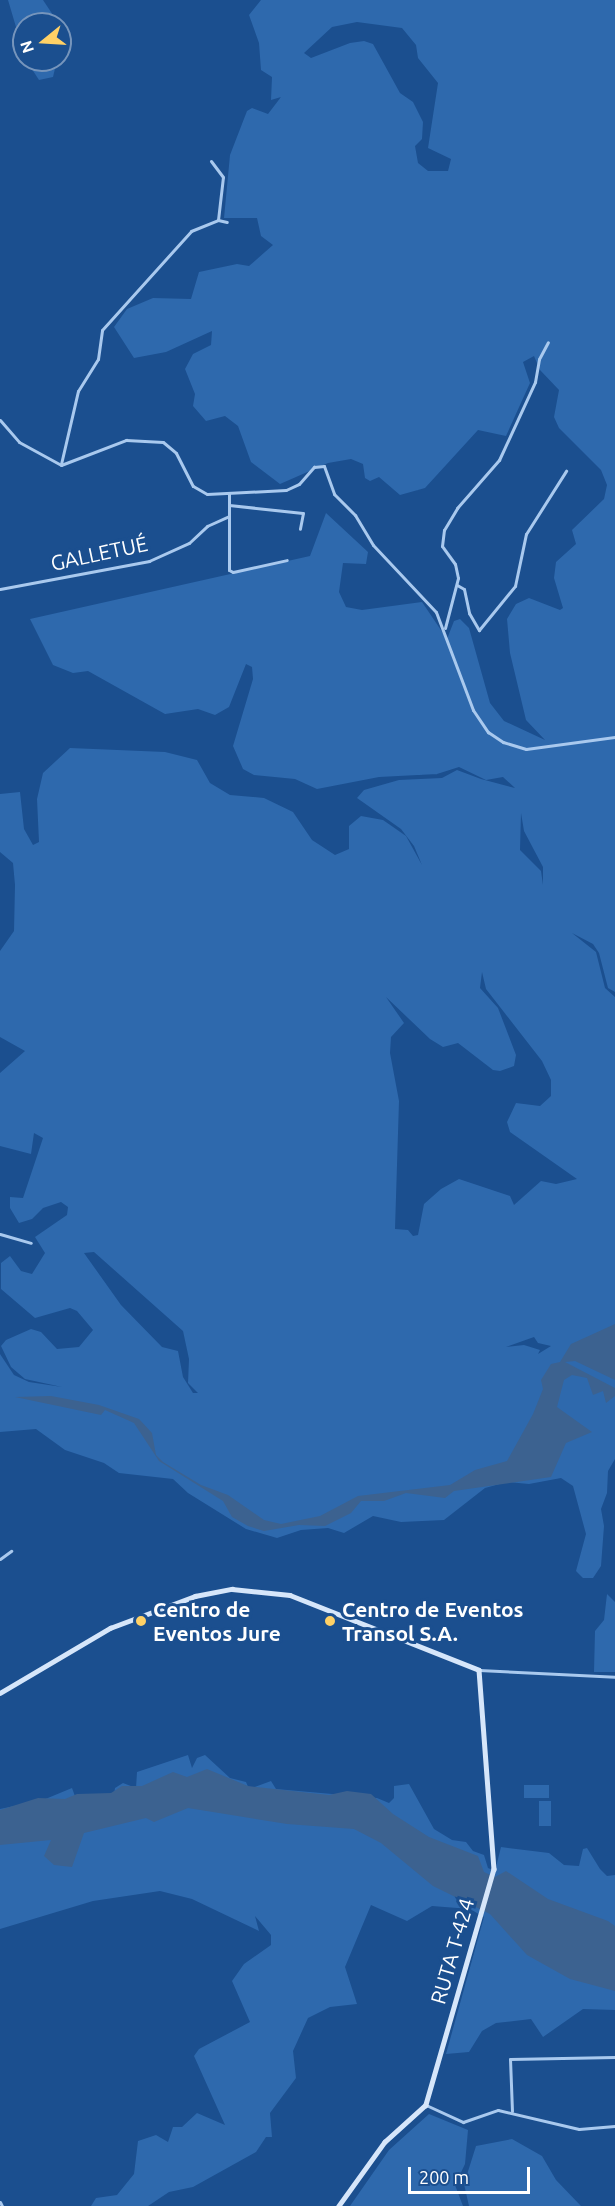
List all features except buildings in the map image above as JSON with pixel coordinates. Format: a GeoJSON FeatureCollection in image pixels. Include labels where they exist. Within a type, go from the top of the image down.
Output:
{"type":"FeatureCollection","features":[{"type":"Feature","properties":{"kind":"street"},"geometry":{"type":"LineString","coordinates":[[210,161],[223,177],[218,220]]}},
{"type":"Feature","properties":{"kind":"street"},"geometry":{"type":"LineString","coordinates":[[61,465],[78,391],[98,359],[102,330],[191,231],[218,220],[227,222]]}},
{"type":"Feature","properties":{"kind":"street"},"geometry":{"type":"LineString","coordinates":[[445,628],[457,585],[458,569],[442,546],[444,530],[457,508],[499,460],[535,382],[541,353],[548,342]]}},
{"type":"Feature","properties":{"kind":"street"},"geometry":{"type":"LineString","coordinates":[[0,420],[19,442],[61,465],[126,440],[155,441],[174,450],[198,490],[229,493],[290,489],[314,467],[325,468],[336,496],[355,515],[373,545],[428,600],[445,628],[475,714],[498,739],[532,749],[615,737]]}},
{"type":"Feature","properties":{"kind":"street"},"geometry":{"type":"LineString","coordinates":[[457,585],[464,589],[469,613],[479,630],[515,586],[526,534],[567,471]]}},
{"type":"Feature","properties":{"kind":"street"},"geometry":{"type":"LineString","coordinates":[[229,493],[229,570],[233,572],[287,560]]}},
{"type":"Feature","properties":{"kind":"street"},"geometry":{"type":"LineString","coordinates":[[228,505],[303,513],[300,529]]}},
{"type":"Feature","properties":{"kind":"street","name":"GALLETUÉ"},"geometry":{"type":"LineString","coordinates":[[0,589],[148,561],[189,543],[207,526],[229,516]]}},
{"type":"Feature","properties":{"kind":"street"},"geometry":{"type":"LineString","coordinates":[[0,1234],[31,1243]]}},
{"type":"Feature","properties":{"kind":"street"},"geometry":{"type":"LineString","coordinates":[[0,1559],[11,1551]]}},
{"type":"Feature","properties":{"kind":"street"},"geometry":{"type":"LineString","coordinates":[[0,1694],[110,1628],[195,1596],[232,1589],[290,1595],[479,1670],[615,1677]]}},
{"type":"Feature","properties":{"kind":"street","name":"RUTA T-424"},"geometry":{"type":"LineString","coordinates":[[426,2104],[494,1869],[479,1670]]}},
{"type":"Feature","properties":{"kind":"street"},"geometry":{"type":"LineString","coordinates":[[512,2111],[510,2059],[615,2057]]}},
{"type":"Feature","properties":{"kind":"street"},"geometry":{"type":"LineString","coordinates":[[339,2206],[385,2142],[426,2104],[463,2122],[498,2110],[512,2111],[579,2129],[615,2126]]}},
{"type":"Feature","properties":{"kind":"shaded area"},"geometry":{"type":"Polygon","coordinates":[[[8,0],[43,0],[51,12],[12,12],[8,0]]]}},
{"type":"Feature","properties":{"kind":"shaded area"},"geometry":{"type":"Polygon","coordinates":[[[261,0],[615,0],[615,992],[608,988],[599,953],[593,944],[572,933],[596,952],[605,988],[615,997],[615,1459],[608,1471],[607,1493],[601,1509],[604,1526],[601,1566],[593,1578],[583,1578],[576,1571],[586,1534],[573,1486],[561,1478],[529,1484],[507,1482],[485,1488],[444,1520],[401,1522],[373,1516],[344,1533],[328,1528],[301,1530],[277,1538],[246,1529],[188,1493],[173,1479],[119,1473],[104,1463],[65,1450],[36,1429],[0,1432],[0,1354],[14,1375],[29,1382],[62,1387],[25,1379],[11,1367],[1,1346],[6,1340],[31,1329],[41,1332],[57,1349],[79,1347],[93,1330],[77,1311],[70,1308],[35,1318],[1,1289],[1,1263],[10,1256],[21,1271],[32,1274],[45,1253],[35,1237],[67,1215],[68,1207],[61,1202],[43,1208],[32,1219],[19,1223],[10,1208],[10,1197],[23,1198],[43,1138],[34,1133],[31,1154],[0,1146],[0,1073],[25,1051],[0,1037],[0,951],[14,931],[15,885],[13,863],[0,852],[0,794],[20,792],[24,829],[33,845],[39,842],[37,799],[43,773],[70,748],[165,752],[197,760],[210,783],[230,795],[264,798],[293,812],[312,840],[335,855],[349,849],[349,826],[361,816],[383,820],[406,836],[422,865],[414,846],[401,829],[357,798],[364,790],[399,780],[442,778],[457,770],[481,779],[515,788],[503,777],[486,780],[459,767],[437,774],[379,777],[317,789],[295,779],[254,775],[243,769],[233,746],[253,679],[252,667],[246,664],[229,707],[215,715],[198,709],[165,714],[88,671],[73,673],[53,665],[30,619],[310,556],[326,513],[368,552],[366,564],[343,563],[339,592],[346,607],[362,610],[422,602],[447,639],[454,621],[460,619],[469,628],[490,703],[504,721],[545,740],[526,720],[510,653],[507,619],[516,604],[529,598],[560,610],[563,608],[554,578],[556,562],[576,544],[572,530],[604,499],[607,485],[601,470],[559,428],[554,417],[559,390],[540,370],[534,356],[523,362],[530,383],[506,436],[478,430],[425,488],[400,495],[379,477],[370,481],[365,478],[363,464],[351,459],[328,463],[280,484],[251,462],[238,426],[225,416],[206,421],[193,406],[195,394],[185,369],[193,354],[211,345],[212,331],[166,352],[134,358],[114,327],[127,309],[153,298],[191,299],[199,272],[237,264],[249,266],[273,245],[261,236],[257,218],[224,218],[230,155],[247,111],[252,108],[268,114],[281,97],[271,100],[272,77],[261,70],[259,43],[249,15],[261,0]],[[357,22],[332,27],[304,53],[311,58],[350,43],[364,41],[373,44],[400,93],[413,102],[423,122],[422,139],[415,146],[418,163],[428,171],[448,171],[451,159],[428,148],[438,83],[418,58],[416,45],[402,28],[357,22]],[[521,813],[520,850],[541,871],[543,885],[543,867],[524,831],[521,813]],[[482,972],[480,988],[498,1008],[516,1055],[514,1066],[500,1071],[493,1070],[458,1043],[443,1047],[430,1039],[386,997],[404,1023],[391,1037],[390,1053],[399,1101],[395,1229],[408,1230],[413,1236],[418,1235],[424,1204],[441,1189],[459,1179],[510,1196],[514,1205],[541,1181],[556,1184],[577,1179],[510,1132],[507,1122],[516,1103],[540,1106],[551,1096],[551,1080],[542,1061],[486,989],[482,972]],[[94,1252],[84,1253],[121,1305],[162,1347],[178,1351],[183,1377],[193,1393],[198,1393],[188,1383],[189,1359],[183,1331],[94,1252]],[[534,1337],[506,1347],[524,1345],[540,1350],[538,1354],[551,1346],[538,1343],[534,1337]]]}},
{"type":"Feature","properties":{"kind":"shaded area"},"geometry":{"type":"Polygon","coordinates":[[[34,72],[54,72],[53,77],[39,80],[34,72]]]}},
{"type":"Feature","properties":{"kind":"shaded area"},"geometry":{"type":"Polygon","coordinates":[[[615,1324],[615,1380],[575,1361],[565,1362],[615,1388],[615,1396],[606,1403],[603,1391],[593,1395],[587,1378],[572,1375],[564,1380],[557,1407],[592,1432],[566,1443],[551,1477],[454,1491],[445,1498],[406,1493],[384,1501],[361,1501],[351,1513],[325,1526],[299,1525],[264,1531],[248,1526],[232,1517],[223,1501],[159,1461],[134,1423],[105,1410],[101,1415],[15,1397],[51,1396],[99,1405],[139,1419],[152,1433],[156,1455],[163,1462],[201,1485],[228,1495],[264,1520],[281,1524],[320,1516],[358,1496],[450,1485],[475,1470],[507,1461],[533,1414],[543,1389],[541,1380],[551,1364],[560,1362],[571,1344],[615,1324]]]}},
{"type":"Feature","properties":{"kind":"shaded area"},"geometry":{"type":"Polygon","coordinates":[[[607,1594],[615,1602],[615,1672],[594,1672],[595,1631],[604,1620],[607,1594]]]}},
{"type":"Feature","properties":{"kind":"shaded area"},"geometry":{"type":"Polygon","coordinates":[[[188,1755],[192,1768],[197,1758],[205,1755],[230,1778],[246,1782],[249,1789],[271,1781],[276,1789],[377,1798],[389,1803],[394,1798],[394,1786],[409,1784],[434,1829],[452,1840],[466,1842],[473,1851],[484,1855],[488,1868],[495,1871],[501,1847],[549,1853],[564,1865],[579,1866],[583,1849],[587,1848],[607,1876],[615,1875],[615,2010],[583,2009],[543,2037],[531,2019],[496,2023],[482,2031],[469,2052],[446,2054],[484,1917],[470,1909],[432,1906],[407,1921],[371,1905],[345,1967],[357,2004],[330,2007],[308,2018],[293,2051],[296,2078],[270,2113],[272,2137],[266,2137],[256,2152],[193,2187],[169,2192],[148,2206],[91,2206],[96,2198],[117,2195],[134,2174],[138,2141],[156,2135],[168,2142],[173,2127],[182,2127],[197,2113],[225,2125],[194,2056],[199,2049],[250,2022],[232,1981],[244,1964],[271,1945],[271,1935],[255,1916],[259,1931],[192,1899],[160,1891],[93,1901],[0,1929],[0,1809],[43,1800],[72,1788],[76,1799],[114,1794],[115,1788],[123,1783],[136,1788],[137,1772],[188,1755]]]}},
{"type":"Feature","properties":{"kind":"shaded area"},"geometry":{"type":"Polygon","coordinates":[[[207,1769],[248,1786],[329,1795],[347,1791],[371,1794],[393,1814],[429,1837],[478,1856],[484,1872],[495,1877],[506,1871],[548,1899],[608,1921],[615,1926],[615,1991],[570,1979],[527,1955],[490,1914],[433,1886],[381,1843],[354,1829],[287,1824],[188,1808],[154,1822],[146,1818],[84,1833],[72,1867],[54,1865],[44,1856],[51,1840],[0,1845],[0,1810],[38,1798],[65,1799],[77,1794],[111,1793],[122,1786],[142,1786],[173,1772],[187,1777],[207,1769]]]}},
{"type":"Feature","properties":{"kind":"shaded area"},"geometry":{"type":"Polygon","coordinates":[[[524,1785],[549,1785],[549,1798],[524,1798],[524,1785]]]}},
{"type":"Feature","properties":{"kind":"shaded area"},"geometry":{"type":"Polygon","coordinates":[[[539,1801],[551,1801],[551,1826],[539,1826],[539,1801]]]}},
{"type":"Feature","properties":{"kind":"shaded area"},"geometry":{"type":"Polygon","coordinates":[[[429,2114],[468,2130],[465,2164],[455,2185],[463,2206],[350,2206],[389,2150],[429,2114]]]}},
{"type":"Feature","properties":{"kind":"shaded area"},"geometry":{"type":"Polygon","coordinates":[[[512,2139],[542,2156],[556,2180],[581,2206],[469,2206],[464,2184],[476,2146],[512,2139]]]}},
{"type":"Feature","properties":{"kind":"place","name":"Centro de Eventos Jure"},"geometry":{"type":"Point","coordinates":[141,1621]}},
{"type":"Feature","properties":{"kind":"place","name":"Centro de Eventos Transol S.A."},"geometry":{"type":"Point","coordinates":[330,1621]}}]}
